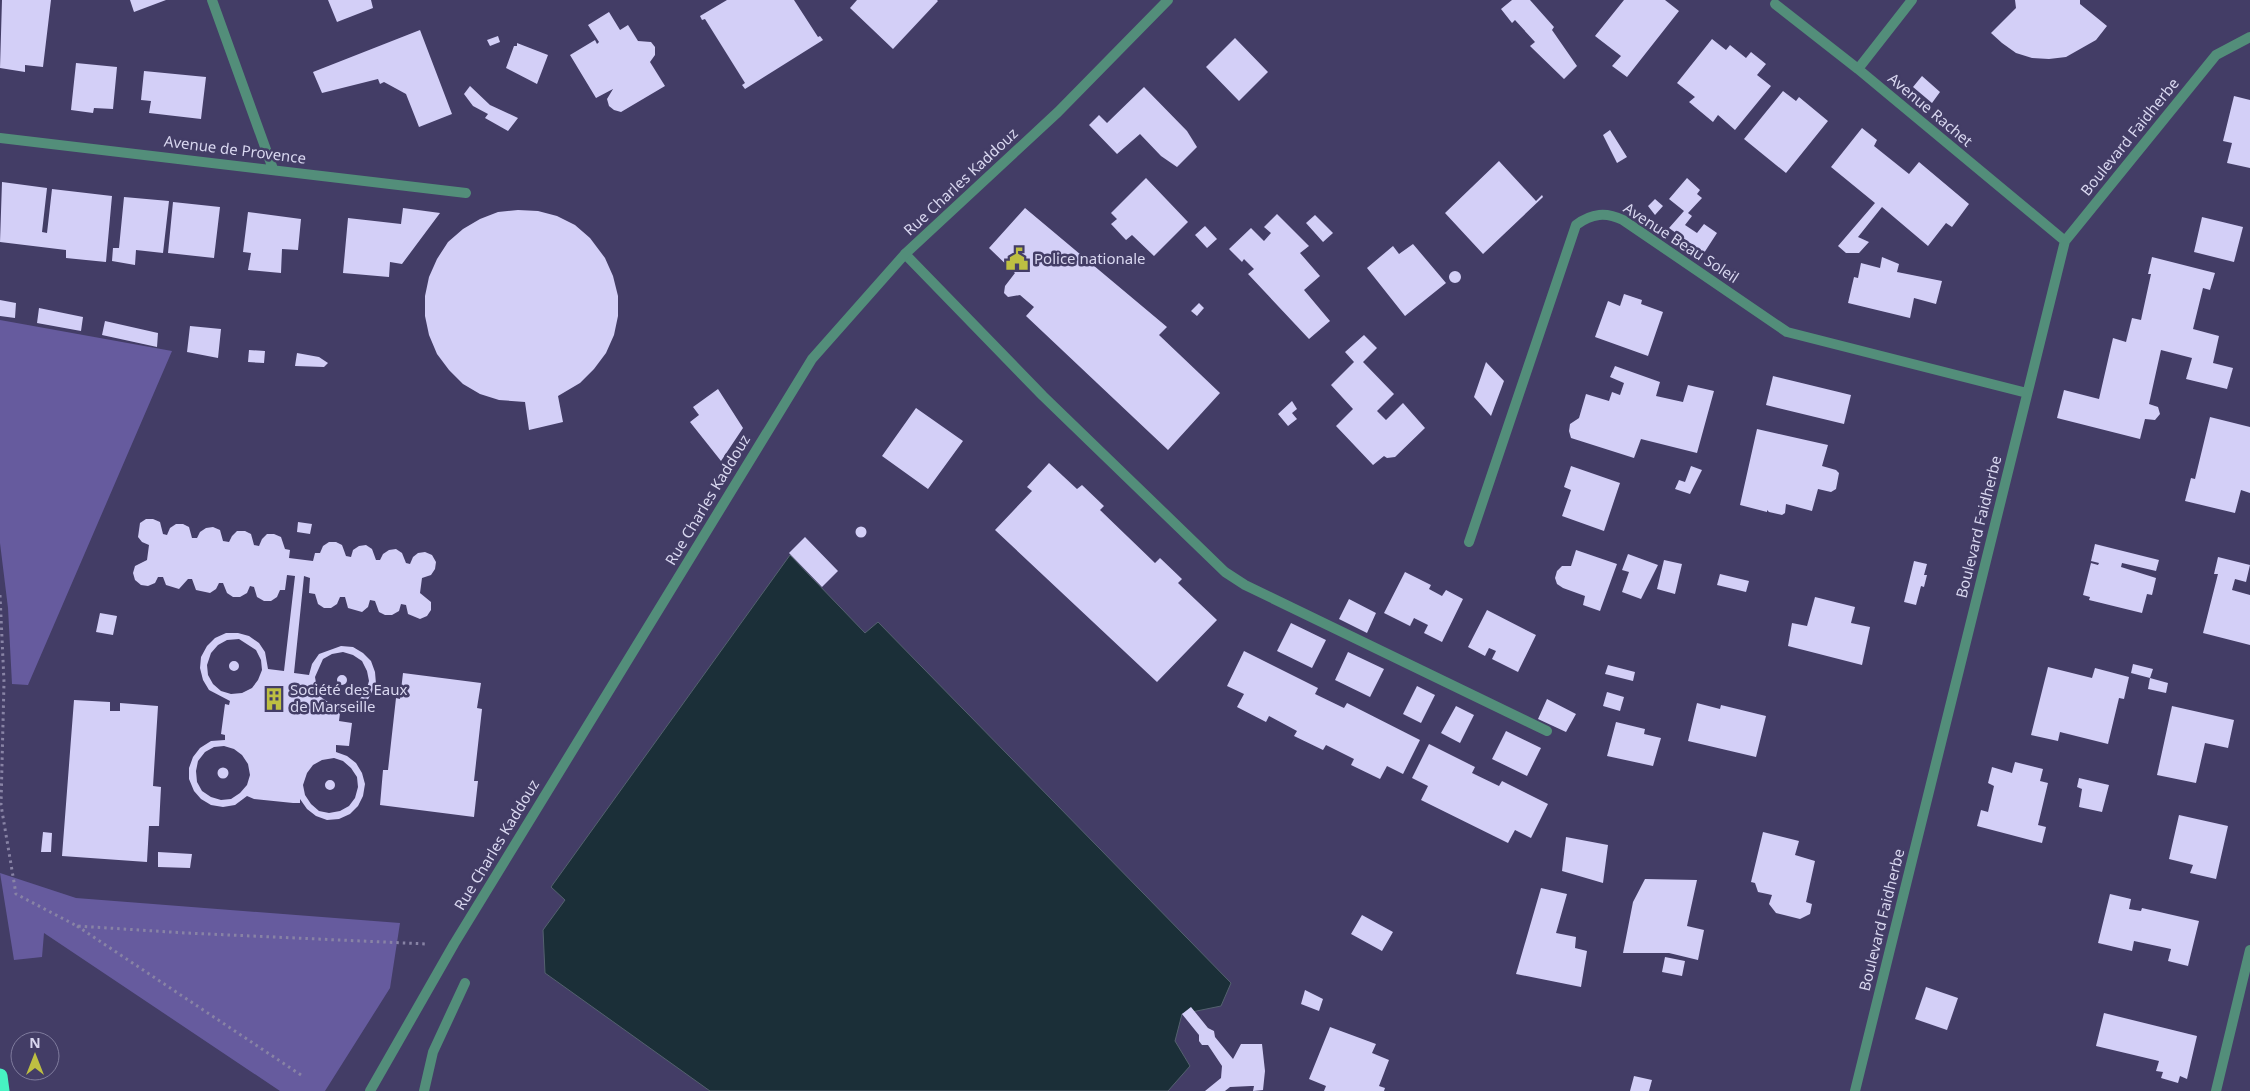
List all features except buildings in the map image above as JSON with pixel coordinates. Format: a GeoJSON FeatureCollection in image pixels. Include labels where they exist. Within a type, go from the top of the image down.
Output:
{"type":"FeatureCollection","features":[{"type":"Feature","properties":{"kind":"highway"},"geometry":{"type":"LineString","coordinates":[[0,1076],[2,1091]]}},
{"type":"Feature","properties":{"kind":"street"},"geometry":{"type":"LineString","coordinates":[[212,0],[273,169]]}},
{"type":"Feature","properties":{"kind":"street","name":"Rue Charles Kaddouz"},"geometry":{"type":"LineString","coordinates":[[370,1091],[454,944],[812,359],[905,254],[1058,112],[1168,0]]}},
{"type":"Feature","properties":{"kind":"street"},"geometry":{"type":"LineString","coordinates":[[1858,69],[1912,0]]}},
{"type":"Feature","properties":{"kind":"street","name":"Avenue Rachet"},"geometry":{"type":"LineString","coordinates":[[1772,2],[1858,69],[2065,241]]}},
{"type":"Feature","properties":{"kind":"street","name":"Boulevard Faidherbe"},"geometry":{"type":"LineString","coordinates":[[1855,1091],[2065,241],[2216,55],[2250,37]]}},
{"type":"Feature","properties":{"kind":"street","name":"Avenue de Provence"},"geometry":{"type":"LineString","coordinates":[[0,138],[466,193]]}},
{"type":"Feature","properties":{"kind":"street","name":"Avenue Beau Soleil"},"geometry":{"type":"LineString","coordinates":[[1469,542],[1576,226],[1585,219],[1597,215],[1610,214],[1623,220],[1787,332],[2027,393]]}},
{"type":"Feature","properties":{"kind":"street"},"geometry":{"type":"LineString","coordinates":[[905,254],[1043,396],[1224,572],[1254,589],[1548,731]]}},
{"type":"Feature","properties":{"kind":"street"},"geometry":{"type":"LineString","coordinates":[[2216,1091],[2250,950]]}},
{"type":"Feature","properties":{"kind":"street"},"geometry":{"type":"LineString","coordinates":[[424,1091],[433,1052],[465,983]]}},
{"type":"Feature","properties":{"kind":"path"},"geometry":{"type":"LineString","coordinates":[[0,596],[4,682],[1,806],[16,894],[77,926],[304,1077]]}},
{"type":"Feature","properties":{"kind":"path"},"geometry":{"type":"LineString","coordinates":[[77,926],[195,934],[454,944]]}},
{"type":"Feature","properties":{"kind":"shaded area"},"geometry":{"type":"Polygon","coordinates":[[[0,320],[172,351],[28,685],[12,684],[8,608],[0,543],[0,320]]]}},
{"type":"Feature","properties":{"kind":"shaded area"},"geometry":{"type":"Polygon","coordinates":[[[0,873],[76,898],[400,923],[390,988],[325,1091],[280,1091],[44,933],[42,957],[14,960],[0,873]]]}},
{"type":"Feature","properties":{"kind":"water"},"geometry":{"type":"Polygon","coordinates":[[[790,555],[865,633],[878,622],[1231,983],[1221,1006],[1182,1014],[1175,1041],[1190,1066],[1168,1091],[710,1091],[545,973],[543,930],[565,900],[551,887],[790,555]]]}},
{"type":"Feature","properties":{"kind":"place","name":"Police nationale"},"geometry":{"type":"Point","coordinates":[1017,259]}},
{"type":"Feature","properties":{"kind":"place","name":"Société des Eaux de Marseille"},"geometry":{"type":"Point","coordinates":[274,699]}}]}
